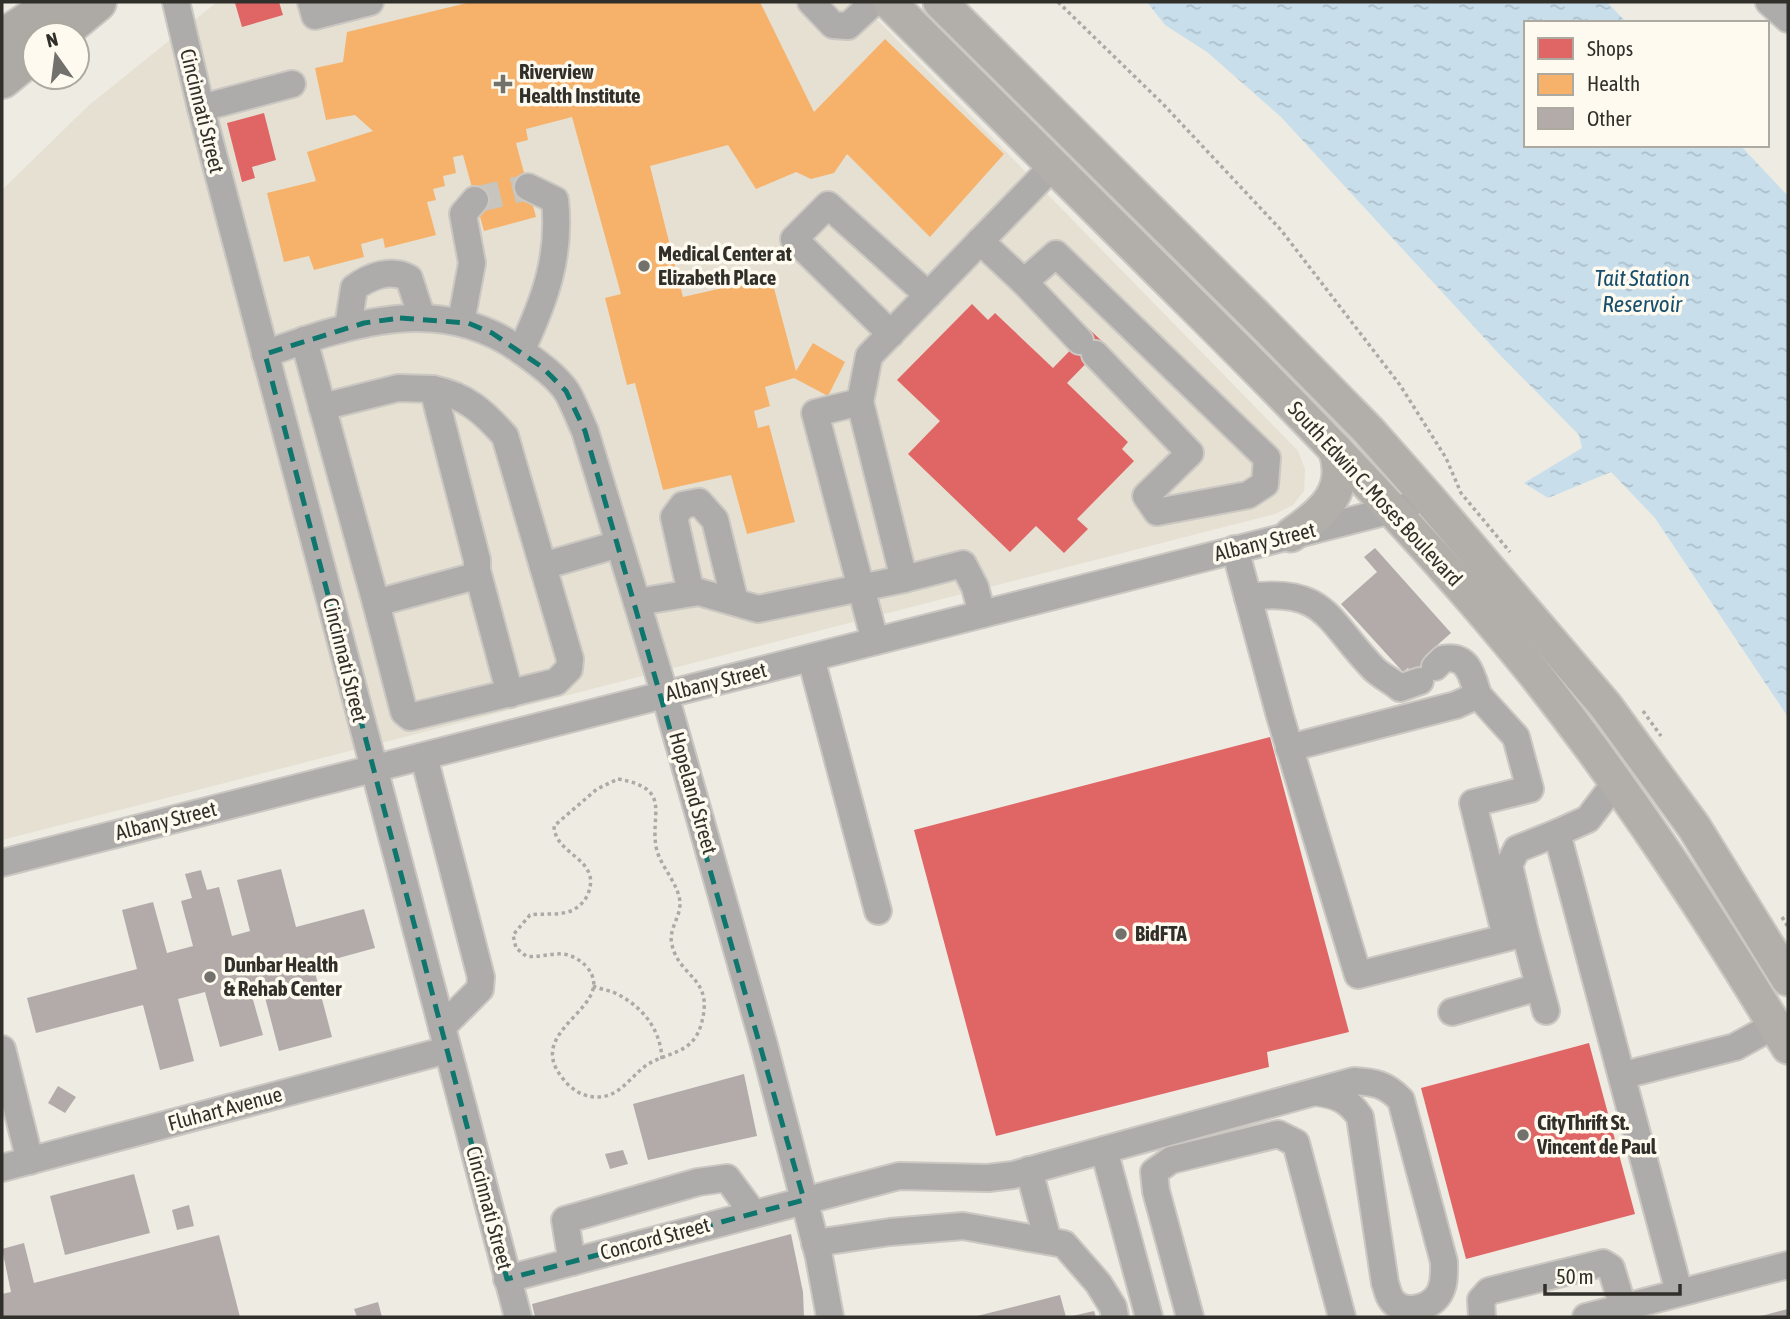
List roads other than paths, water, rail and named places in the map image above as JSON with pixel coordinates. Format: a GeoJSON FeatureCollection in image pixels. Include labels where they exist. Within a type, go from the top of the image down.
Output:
{"type":"FeatureCollection","features":[{"type":"Feature","properties":{"kind":"highway"},"geometry":{"type":"LineString","coordinates":[[2,39],[58,2]]}},
{"type":"Feature","properties":{"kind":"highway"},"geometry":{"type":"LineString","coordinates":[[74,21],[97,2]]}},
{"type":"Feature","properties":{"kind":"highway"},"geometry":{"type":"LineString","coordinates":[[2,79],[21,63]]}},
{"type":"Feature","properties":{"kind":"main road","name":"South Edwin C. Moses Boulevard"},"geometry":{"type":"LineString","coordinates":[[888,2],[1335,449],[1392,510],[1532,671],[1616,782],[1782,1036]]}},
{"type":"Feature","properties":{"kind":"main road","name":"South Edwin C. Moses Boulevard"},"geometry":{"type":"LineString","coordinates":[[940,2],[1359,421],[1430,500],[1605,705],[1694,827],[1788,979]]}},
{"type":"Feature","properties":{"kind":"main road"},"geometry":{"type":"LineString","coordinates":[[1053,166],[1080,141]]}},
{"type":"Feature","properties":{"kind":"main road"},"geometry":{"type":"LineString","coordinates":[[1291,535],[1320,515],[1335,494],[1340,467],[1335,449]]}},
{"type":"Feature","properties":{"kind":"street"},"geometry":{"type":"LineString","coordinates":[[311,2],[315,16],[370,2]]}},
{"type":"Feature","properties":{"kind":"street"},"geometry":{"type":"LineString","coordinates":[[811,2],[833,25],[848,26],[874,2]]}},
{"type":"Feature","properties":{"kind":"street"},"geometry":{"type":"LineString","coordinates":[[1769,2],[1788,19]]}},
{"type":"Feature","properties":{"kind":"street","name":"Cincinnati Street"},"geometry":{"type":"LineString","coordinates":[[182,5],[201,108],[518,1317]]}},
{"type":"Feature","properties":{"kind":"street"},"geometry":{"type":"LineString","coordinates":[[201,108],[292,84]]}},
{"type":"Feature","properties":{"kind":"street"},"geometry":{"type":"LineString","coordinates":[[904,579],[860,402],[869,356],[1053,166]]}},
{"type":"Feature","properties":{"kind":"street"},"geometry":{"type":"LineString","coordinates":[[521,351],[538,316],[558,234],[555,200],[528,187]]}},
{"type":"Feature","properties":{"kind":"street"},"geometry":{"type":"LineString","coordinates":[[461,322],[472,263],[463,214],[475,200]]}},
{"type":"Feature","properties":{"kind":"street"},"geometry":{"type":"LineString","coordinates":[[891,334],[794,239],[828,205],[928,295]]}},
{"type":"Feature","properties":{"kind":"street"},"geometry":{"type":"LineString","coordinates":[[980,241],[1024,282],[1190,453],[1146,496],[1157,512],[1248,495],[1265,484],[1267,458],[1056,254],[1024,282]]}},
{"type":"Feature","properties":{"kind":"street"},"geometry":{"type":"LineString","coordinates":[[348,327],[354,288],[365,280],[385,274],[400,273],[409,278],[422,318]]}},
{"type":"Feature","properties":{"kind":"street","name":"Hopeland Street"},"geometry":{"type":"LineString","coordinates":[[265,354],[348,327],[400,318],[461,322],[492,333],[521,351],[566,391],[585,431],[666,695],[764,1045],[816,1243],[830,1317]]}},
{"type":"Feature","properties":{"kind":"street"},"geometry":{"type":"LineString","coordinates":[[304,340],[322,407],[376,603],[404,712],[410,717],[556,682],[569,669],[570,659],[505,436],[483,410],[458,395],[433,388],[397,388],[322,407]]}},
{"type":"Feature","properties":{"kind":"street"},"geometry":{"type":"LineString","coordinates":[[433,388],[510,694]]}},
{"type":"Feature","properties":{"kind":"street"},"geometry":{"type":"LineString","coordinates":[[860,402],[815,413],[875,641]]}},
{"type":"Feature","properties":{"kind":"street","name":"Albany Street"},"geometry":{"type":"LineString","coordinates":[[2,863],[1430,500]]}},
{"type":"Feature","properties":{"kind":"street"},"geometry":{"type":"LineString","coordinates":[[691,593],[674,517],[683,505],[699,502],[715,520],[735,602]]}},
{"type":"Feature","properties":{"kind":"street"},"geometry":{"type":"LineString","coordinates":[[543,566],[619,544]]}},
{"type":"Feature","properties":{"kind":"street"},"geometry":{"type":"LineString","coordinates":[[1235,549],[1289,748],[1358,975],[1516,935]]}},
{"type":"Feature","properties":{"kind":"street"},"geometry":{"type":"LineString","coordinates":[[637,603],[699,592],[758,609],[862,589],[962,564],[975,587],[982,614]]}},
{"type":"Feature","properties":{"kind":"street"},"geometry":{"type":"LineString","coordinates":[[376,603],[464,582],[477,570]]}},
{"type":"Feature","properties":{"kind":"street"},"geometry":{"type":"LineString","coordinates":[[1248,597],[1278,593],[1315,603],[1340,626],[1376,671],[1400,688],[1433,669],[1460,659],[1468,665],[1478,695],[1516,737],[1530,789],[1473,803],[1516,935],[1542,999],[1452,1012]]}},
{"type":"Feature","properties":{"kind":"street"},"geometry":{"type":"LineString","coordinates":[[811,658],[878,911]]}},
{"type":"Feature","properties":{"kind":"street"},"geometry":{"type":"LineString","coordinates":[[1289,748],[1456,705],[1478,695]]}},
{"type":"Feature","properties":{"kind":"street"},"geometry":{"type":"LineString","coordinates":[[424,757],[481,977],[480,989],[445,1038]]}},
{"type":"Feature","properties":{"kind":"street"},"geometry":{"type":"LineString","coordinates":[[1516,935],[1509,865],[1517,849],[1588,819],[1616,782]]}},
{"type":"Feature","properties":{"kind":"street"},"geometry":{"type":"LineString","coordinates":[[1557,833],[1624,1075],[1679,1293]]}},
{"type":"Feature","properties":{"kind":"street"},"geometry":{"type":"LineString","coordinates":[[1624,1075],[1782,1036]]}},
{"type":"Feature","properties":{"kind":"street","name":"Fluhart Avenue"},"geometry":{"type":"LineString","coordinates":[[2,1168],[445,1038]]}},
{"type":"Feature","properties":{"kind":"street"},"geometry":{"type":"LineString","coordinates":[[2,1049],[30,1161]]}},
{"type":"Feature","properties":{"kind":"street","name":"Concord Street"},"geometry":{"type":"LineString","coordinates":[[507,1279],[899,1177],[926,1175],[988,1178],[1029,1170],[1353,1081],[1378,1082],[1392,1090],[1401,1100],[1444,1262],[1444,1282],[1429,1305],[1415,1309],[1402,1308],[1391,1300],[1385,1283],[1360,1117],[1351,1104],[1336,1095],[1315,1092]]}},
{"type":"Feature","properties":{"kind":"street"},"geometry":{"type":"LineString","coordinates":[[1190,1317],[1156,1191],[1154,1172],[1171,1160],[1278,1134],[1296,1143],[1342,1317]]}},
{"type":"Feature","properties":{"kind":"street"},"geometry":{"type":"LineString","coordinates":[[1104,1150],[1149,1317]]}},
{"type":"Feature","properties":{"kind":"street"},"geometry":{"type":"LineString","coordinates":[[1029,1170],[1048,1241]]}},
{"type":"Feature","properties":{"kind":"street"},"geometry":{"type":"LineString","coordinates":[[572,1262],[565,1220],[698,1182],[727,1178],[753,1213]]}},
{"type":"Feature","properties":{"kind":"street"},"geometry":{"type":"LineString","coordinates":[[816,1243],[890,1232],[963,1226],[1064,1244],[1098,1283],[1113,1307],[1115,1317]]}},
{"type":"Feature","properties":{"kind":"street"},"geometry":{"type":"LineString","coordinates":[[1482,1317],[1481,1300],[1489,1291],[1603,1263],[1611,1268],[1623,1307]]}},
{"type":"Feature","properties":{"kind":"street"},"geometry":{"type":"LineString","coordinates":[[1586,1317],[1788,1265]]}},
{"type":"Feature","properties":{"kind":"water","name":"Tait Station Reservoir"},"geometry":{"type":"Polygon","coordinates":[[[1147,2],[1607,2],[1625,21],[1524,21],[1524,147],[1742,147],[1788,196],[1788,717],[1655,518],[1611,472],[1548,498],[1524,483],[1582,448],[1579,435],[1500,355],[1281,117],[1207,52],[1165,25],[1147,2]]]}},
{"type":"Feature","properties":{"kind":"tunnel"},"geometry":{"type":"LineString","coordinates":[[475,200],[528,187]]}},
{"type":"Feature","properties":{"kind":"place","name":"Riverview Health Institute"},"geometry":{"type":"Point","coordinates":[503,84]}},
{"type":"Feature","properties":{"kind":"place","name":"Medical Center at Elizabeth Place"},"geometry":{"type":"Point","coordinates":[644,266]}},
{"type":"Feature","properties":{"kind":"place","name":"BidFTA"},"geometry":{"type":"Point","coordinates":[1121,934]}},
{"type":"Feature","properties":{"kind":"place","name":"Dunbar Health & Rehab Center"},"geometry":{"type":"Point","coordinates":[210,977]}},
{"type":"Feature","properties":{"kind":"place","name":"CityThrift St. Vincent de Paul"},"geometry":{"type":"Point","coordinates":[1523,1135]}}]}
